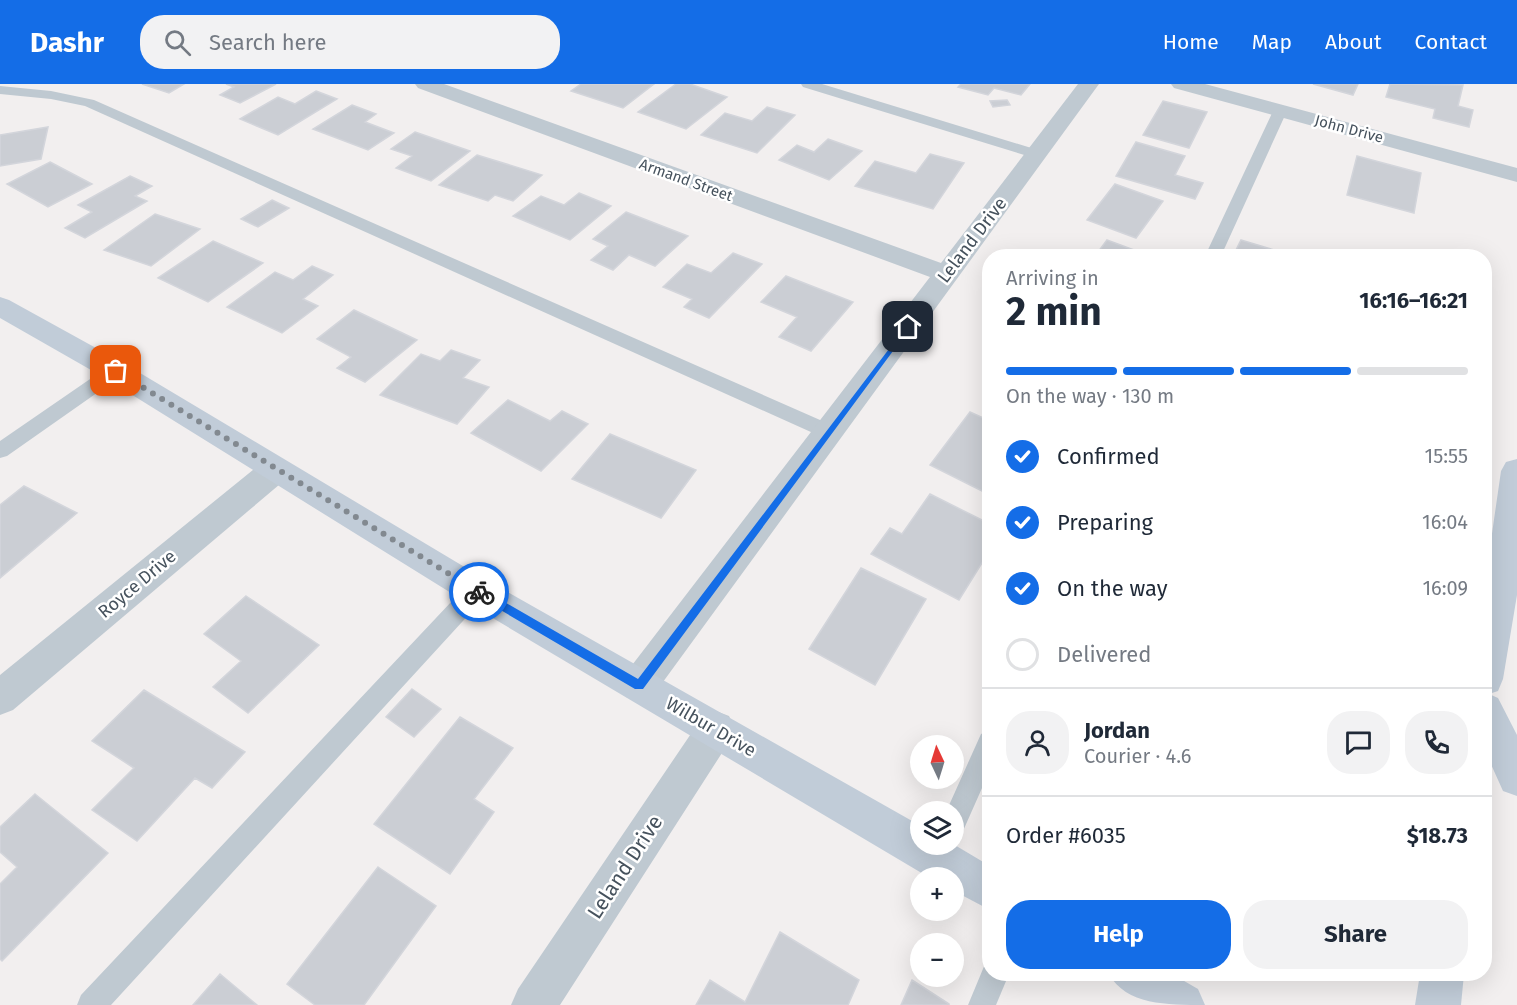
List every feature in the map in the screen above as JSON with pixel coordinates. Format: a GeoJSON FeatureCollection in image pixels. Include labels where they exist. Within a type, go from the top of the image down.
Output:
{"type":"FeatureCollection","features":[{"type":"Feature","properties":{"kind":"street","name":"Armand Street"},"geometry":{"type":"LineString","coordinates":[[425,84],[947,274]]}},
{"type":"Feature","properties":{"kind":"street","name":"Leland Drive"},"geometry":{"type":"LineString","coordinates":[[639,685],[1089,84]]}},
{"type":"Feature","properties":{"kind":"street","name":"John Drive"},"geometry":{"type":"LineString","coordinates":[[1181,84],[1517,175]]}},
{"type":"Feature","properties":{"kind":"street","name":"Wilbur Drive"},"geometry":{"type":"LineString","coordinates":[[0,306],[116,371],[476,591],[716,729],[910,835]]}},
{"type":"Feature","properties":{"kind":"street","name":"Royce Drive"},"geometry":{"type":"LineString","coordinates":[[0,698],[275,470]]}},
{"type":"Feature","properties":{"kind":"street"},"geometry":{"type":"LineString","coordinates":[[1492,650],[1510,574],[1517,471]]}},
{"type":"Feature","properties":{"kind":"street"},"geometry":{"type":"LineString","coordinates":[[1492,725],[1517,777]]}},
{"type":"Feature","properties":{"kind":"street","name":"Leland Drive"},"geometry":{"type":"LineString","coordinates":[[534,1005],[716,729]]}},
{"type":"Feature","properties":{"kind":"street","name":"Wilbur Drive"},"geometry":{"type":"LineString","coordinates":[[945,855],[982,883]]}},
{"type":"Feature","properties":{"kind":"street"},"geometry":{"type":"LineString","coordinates":[[1143,981],[1182,1005]]}},
{"type":"Feature","properties":{"kind":"street"},"geometry":{"type":"LineString","coordinates":[[1438,1005],[1442,981]]}},
{"type":"Feature","properties":{"kind":"lane"},"geometry":{"type":"LineString","coordinates":[[808,84],[1036,154]]}},
{"type":"Feature","properties":{"kind":"lane"},"geometry":{"type":"LineString","coordinates":[[0,90],[51,95],[89,103],[829,432]]}},
{"type":"Feature","properties":{"kind":"lane"},"geometry":{"type":"LineString","coordinates":[[1216,249],[1280,111]]}},
{"type":"Feature","properties":{"kind":"lane"},"geometry":{"type":"LineString","coordinates":[[0,451],[116,371]]}},
{"type":"Feature","properties":{"kind":"lane"},"geometry":{"type":"LineString","coordinates":[[91,1005],[476,591]]}},
{"type":"Feature","properties":{"kind":"lane"},"geometry":{"type":"LineString","coordinates":[[963,801],[982,760]]}},
{"type":"Feature","properties":{"kind":"lane"},"geometry":{"type":"LineString","coordinates":[[982,1005],[992,981]]}},
{"type":"Feature","properties":{"kind":"building"},"geometry":{"type":"Polygon","coordinates":[[[142,84],[184,84],[169,93],[142,84]]]}},
{"type":"Feature","properties":{"kind":"building"},"geometry":{"type":"Polygon","coordinates":[[[226,84],[276,84],[240,103],[220,95],[234,87],[226,84]]]}},
{"type":"Feature","properties":{"kind":"building"},"geometry":{"type":"Polygon","coordinates":[[[581,84],[654,84],[623,108],[571,91],[581,84]]]}},
{"type":"Feature","properties":{"kind":"building"},"geometry":{"type":"Polygon","coordinates":[[[676,84],[690,84],[727,97],[686,129],[638,112],[676,84]]]}},
{"type":"Feature","properties":{"kind":"building"},"geometry":{"type":"Polygon","coordinates":[[[961,84],[1030,84],[1021,95],[994,88],[988,95],[958,87],[961,84]]]}},
{"type":"Feature","properties":{"kind":"building"},"geometry":{"type":"Polygon","coordinates":[[[1313,84],[1358,84],[1353,95],[1313,84]]]}},
{"type":"Feature","properties":{"kind":"building"},"geometry":{"type":"Polygon","coordinates":[[[1390,84],[1463,85],[1458,106],[1473,110],[1469,127],[1433,118],[1435,109],[1386,97],[1390,84]]]}},
{"type":"Feature","properties":{"kind":"building"},"geometry":{"type":"Polygon","coordinates":[[[316,91],[337,99],[278,135],[240,119],[278,97],[295,104],[316,91]]]}},
{"type":"Feature","properties":{"kind":"building"},"geometry":{"type":"Polygon","coordinates":[[[1007,100],[1010,105],[993,107],[990,101],[1007,100]]]}},
{"type":"Feature","properties":{"kind":"building"},"geometry":{"type":"Polygon","coordinates":[[[1163,101],[1207,112],[1189,148],[1143,135],[1163,101]]]}},
{"type":"Feature","properties":{"kind":"building"},"geometry":{"type":"Polygon","coordinates":[[[352,105],[376,114],[365,122],[394,133],[368,150],[313,129],[352,105]]]}},
{"type":"Feature","properties":{"kind":"building"},"geometry":{"type":"Polygon","coordinates":[[[767,107],[795,115],[757,153],[701,135],[725,113],[752,121],[767,107]]]}},
{"type":"Feature","properties":{"kind":"building"},"geometry":{"type":"Polygon","coordinates":[[[48,127],[41,159],[0,166],[0,135],[48,127]]]}},
{"type":"Feature","properties":{"kind":"building"},"geometry":{"type":"Polygon","coordinates":[[[415,132],[470,151],[431,181],[396,168],[412,156],[391,149],[415,132]]]}},
{"type":"Feature","properties":{"kind":"building"},"geometry":{"type":"Polygon","coordinates":[[[828,139],[862,151],[829,180],[779,160],[797,145],[814,152],[828,139]]]}},
{"type":"Feature","properties":{"kind":"building"},"geometry":{"type":"Polygon","coordinates":[[[1136,142],[1185,156],[1175,175],[1203,183],[1195,199],[1116,176],[1136,142]]]}},
{"type":"Feature","properties":{"kind":"building"},"geometry":{"type":"Polygon","coordinates":[[[930,154],[964,163],[933,209],[855,186],[875,161],[916,173],[930,154]]]}},
{"type":"Feature","properties":{"kind":"building"},"geometry":{"type":"Polygon","coordinates":[[[477,155],[542,175],[513,201],[495,195],[488,201],[439,185],[477,155]]]}},
{"type":"Feature","properties":{"kind":"building"},"geometry":{"type":"Polygon","coordinates":[[[1357,156],[1421,173],[1414,213],[1347,195],[1357,156]]]}},
{"type":"Feature","properties":{"kind":"building"},"geometry":{"type":"Polygon","coordinates":[[[50,162],[92,184],[48,207],[7,184],[50,162]]]}},
{"type":"Feature","properties":{"kind":"building"},"geometry":{"type":"Polygon","coordinates":[[[130,176],[152,186],[135,196],[147,201],[85,238],[65,228],[92,212],[78,205],[130,176]]]}},
{"type":"Feature","properties":{"kind":"building"},"geometry":{"type":"Polygon","coordinates":[[[1115,184],[1163,201],[1136,238],[1087,220],[1115,184]]]}},
{"type":"Feature","properties":{"kind":"building"},"geometry":{"type":"Polygon","coordinates":[[[579,193],[611,206],[570,240],[513,216],[541,196],[564,205],[579,193]]]}},
{"type":"Feature","properties":{"kind":"building"},"geometry":{"type":"Polygon","coordinates":[[[272,200],[289,208],[258,227],[241,219],[272,200]]]}},
{"type":"Feature","properties":{"kind":"building"},"geometry":{"type":"Polygon","coordinates":[[[626,212],[688,236],[655,266],[629,255],[613,270],[591,260],[608,246],[593,239],[626,212]]]}},
{"type":"Feature","properties":{"kind":"building"},"geometry":{"type":"Polygon","coordinates":[[[155,214],[200,229],[151,266],[104,250],[155,214]]]}},
{"type":"Feature","properties":{"kind":"building"},"geometry":{"type":"Polygon","coordinates":[[[1107,240],[1131,249],[1100,249],[1107,240]]]}},
{"type":"Feature","properties":{"kind":"building"},"geometry":{"type":"Polygon","coordinates":[[[1241,240],[1271,249],[1236,249],[1241,240]]]}},
{"type":"Feature","properties":{"kind":"building"},"geometry":{"type":"Polygon","coordinates":[[[213,241],[263,263],[208,302],[158,278],[213,241]]]}},
{"type":"Feature","properties":{"kind":"building"},"geometry":{"type":"Polygon","coordinates":[[[733,253],[762,264],[709,318],[684,307],[692,299],[663,287],[687,264],[711,273],[733,253]]]}},
{"type":"Feature","properties":{"kind":"building"},"geometry":{"type":"Polygon","coordinates":[[[312,266],[333,275],[303,299],[318,306],[282,333],[227,307],[275,272],[293,280],[312,266]]]}},
{"type":"Feature","properties":{"kind":"building"},"geometry":{"type":"Polygon","coordinates":[[[786,276],[853,302],[811,351],[779,337],[797,317],[761,302],[786,276]]]}},
{"type":"Feature","properties":{"kind":"building"},"geometry":{"type":"Polygon","coordinates":[[[354,310],[417,340],[365,382],[337,368],[351,357],[317,339],[354,310]]]}},
{"type":"Feature","properties":{"kind":"building"},"geometry":{"type":"Polygon","coordinates":[[[451,350],[480,360],[463,378],[489,387],[457,424],[380,395],[421,354],[440,361],[451,350]]]}},
{"type":"Feature","properties":{"kind":"building"},"geometry":{"type":"Polygon","coordinates":[[[508,400],[550,421],[562,411],[588,424],[541,471],[471,433],[508,400]]]}},
{"type":"Feature","properties":{"kind":"building"},"geometry":{"type":"Polygon","coordinates":[[[970,412],[982,417],[982,491],[930,465],[970,412]]]}},
{"type":"Feature","properties":{"kind":"building"},"geometry":{"type":"Polygon","coordinates":[[[610,434],[696,470],[661,518],[572,479],[610,434]]]}},
{"type":"Feature","properties":{"kind":"building"},"geometry":{"type":"Polygon","coordinates":[[[24,486],[77,513],[0,578],[0,505],[24,486]]]}},
{"type":"Feature","properties":{"kind":"building"},"geometry":{"type":"Polygon","coordinates":[[[930,494],[982,520],[982,563],[959,600],[871,554],[890,528],[902,534],[930,494]]]}},
{"type":"Feature","properties":{"kind":"building"},"geometry":{"type":"Polygon","coordinates":[[[861,568],[926,599],[875,685],[809,649],[861,568]]]}},
{"type":"Feature","properties":{"kind":"building"},"geometry":{"type":"Polygon","coordinates":[[[246,596],[319,645],[248,713],[213,687],[241,661],[204,634],[246,596]]]}},
{"type":"Feature","properties":{"kind":"building"},"geometry":{"type":"Polygon","coordinates":[[[412,689],[441,709],[414,737],[386,717],[412,689]]]}},
{"type":"Feature","properties":{"kind":"building"},"geometry":{"type":"Polygon","coordinates":[[[144,690],[245,752],[212,788],[195,778],[137,841],[92,810],[134,768],[92,741],[144,690]]]}},
{"type":"Feature","properties":{"kind":"building"},"geometry":{"type":"Polygon","coordinates":[[[460,717],[513,748],[474,799],[494,812],[450,874],[374,824],[460,717]]]}},
{"type":"Feature","properties":{"kind":"building"},"geometry":{"type":"Polygon","coordinates":[[[35,794],[108,853],[2,961],[0,959],[0,884],[17,867],[0,852],[0,827],[35,794]]]}},
{"type":"Feature","properties":{"kind":"building"},"geometry":{"type":"Polygon","coordinates":[[[378,867],[436,906],[364,1005],[315,1005],[287,984],[378,867]]]}},
{"type":"Feature","properties":{"kind":"building"},"geometry":{"type":"Polygon","coordinates":[[[780,932],[859,980],[848,1005],[696,1005],[710,980],[745,1002],[780,932]]]}},
{"type":"Feature","properties":{"kind":"building"},"geometry":{"type":"Polygon","coordinates":[[[220,974],[257,1005],[193,1005],[220,974]]]}},
{"type":"Feature","properties":{"kind":"building"},"geometry":{"type":"Polygon","coordinates":[[[910,985],[910,987],[923,987],[949,1004],[949,1005],[901,1005],[910,985]]]}},
{"type":"Feature","properties":{"kind":"way so far"},"geometry":{"type":"LineString","coordinates":[[116,371],[275,470],[479,592]]}},
{"type":"Feature","properties":{"kind":"route"},"geometry":{"type":"LineString","coordinates":[[479,592],[639,685],[908,327]]}}]}
